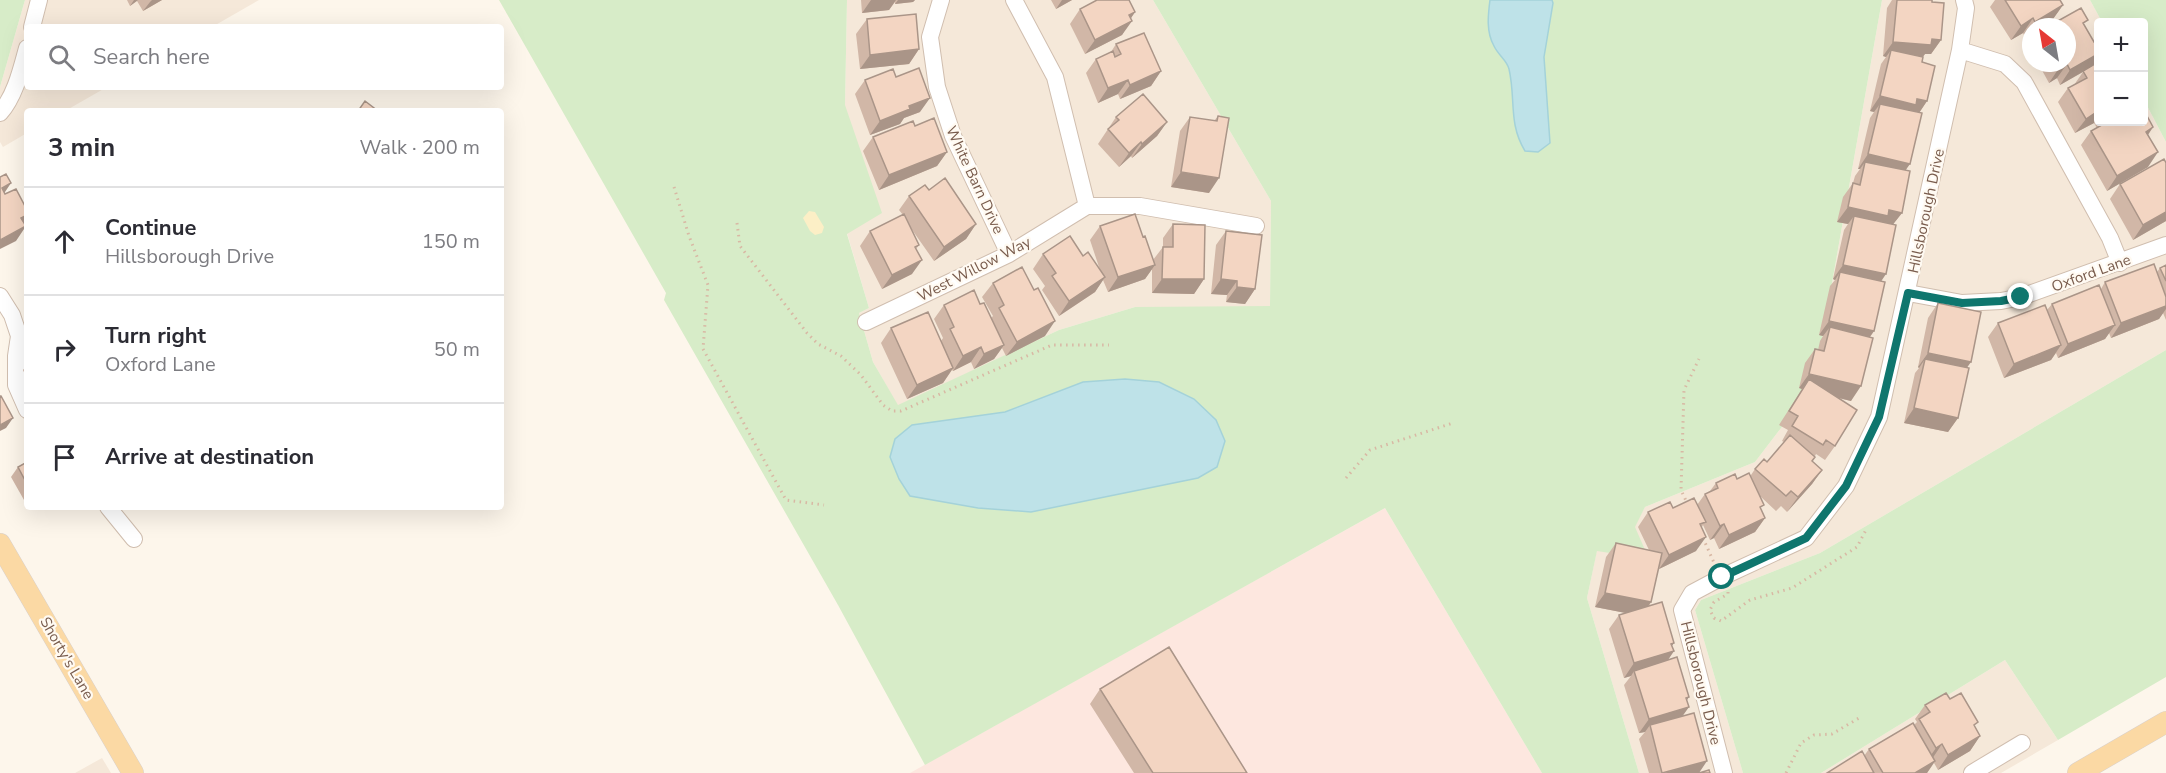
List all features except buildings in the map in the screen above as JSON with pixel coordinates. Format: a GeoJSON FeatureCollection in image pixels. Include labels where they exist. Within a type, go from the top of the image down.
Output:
{"type":"FeatureCollection","features":[{"type":"Feature","properties":{"kind":"main road","name":"Shorty's Lane"},"geometry":{"type":"LineString","coordinates":[[0,544],[133,773]]}},
{"type":"Feature","properties":{"kind":"main road"},"geometry":{"type":"LineString","coordinates":[[2078,773],[2166,722]]}},
{"type":"Feature","properties":{"kind":"street"},"geometry":{"type":"LineString","coordinates":[[33,24],[39,0]]}},
{"type":"Feature","properties":{"kind":"street","name":"White Barn Drive"},"geometry":{"type":"LineString","coordinates":[[941,0],[930,37],[937,87],[953,136],[1010,254]]}},
{"type":"Feature","properties":{"kind":"street"},"geometry":{"type":"LineString","coordinates":[[1014,0],[1055,77],[1087,206],[1140,207],[1256,226]]}},
{"type":"Feature","properties":{"kind":"street","name":"Hillsborough Drive"},"geometry":{"type":"LineString","coordinates":[[1724,773],[1682,610],[1692,593],[1806,538],[1846,486],[1879,417],[1960,50],[1966,8],[1964,0]]}},
{"type":"Feature","properties":{"kind":"street"},"geometry":{"type":"LineString","coordinates":[[1960,50],[2005,64],[2024,82],[2110,238],[2120,263]]}},
{"type":"Feature","properties":{"kind":"street"},"geometry":{"type":"LineString","coordinates":[[0,113],[6,106],[24,59]]}},
{"type":"Feature","properties":{"kind":"street","name":"West Willow Way"},"geometry":{"type":"LineString","coordinates":[[866,322],[1010,254],[1087,206]]}},
{"type":"Feature","properties":{"kind":"street","name":"Oxford Lane"},"geometry":{"type":"LineString","coordinates":[[1908,293],[1962,303],[2001,301],[2021,297],[2166,245]]}},
{"type":"Feature","properties":{"kind":"street"},"geometry":{"type":"LineString","coordinates":[[0,296],[12,315],[19,336],[16,385],[24,403]]}},
{"type":"Feature","properties":{"kind":"street"},"geometry":{"type":"LineString","coordinates":[[110,510],[134,539]]}},
{"type":"Feature","properties":{"kind":"street"},"geometry":{"type":"LineString","coordinates":[[1972,773],[2022,743]]}},
{"type":"Feature","properties":{"kind":"path"},"geometry":{"type":"LineString","coordinates":[[674,187],[708,285],[703,349],[786,500],[824,505]]}},
{"type":"Feature","properties":{"kind":"path"},"geometry":{"type":"LineString","coordinates":[[737,223],[740,246],[807,333],[818,344],[841,356],[861,375],[883,405],[892,411],[901,411],[1052,345],[1109,345]]}},
{"type":"Feature","properties":{"kind":"path"},"geometry":{"type":"LineString","coordinates":[[1691,512],[1681,490],[1684,390],[1699,359]]}},
{"type":"Feature","properties":{"kind":"path"},"geometry":{"type":"LineString","coordinates":[[1346,478],[1370,450],[1453,423]]}},
{"type":"Feature","properties":{"kind":"path"},"geometry":{"type":"LineString","coordinates":[[1701,533],[1729,590],[1728,594],[1714,602],[1710,610],[1714,618],[1721,621],[1750,600],[1792,588],[1857,547],[1867,528]]}},
{"type":"Feature","properties":{"kind":"path"},"geometry":{"type":"LineString","coordinates":[[1786,773],[1801,743],[1814,735],[1832,734],[1859,718]]}},
{"type":"Feature","properties":{"kind":"shaded area"},"geometry":{"type":"Polygon","coordinates":[[[25,0],[259,0],[217,24],[24,24],[24,90],[102,90],[70,108],[24,108],[24,135],[3,147],[0,142],[0,87],[25,0]]]}},
{"type":"Feature","properties":{"kind":"shaded area"},"geometry":{"type":"Polygon","coordinates":[[[847,0],[1153,0],[1271,201],[1270,307],[1135,307],[1059,330],[898,406],[873,362],[859,313],[869,308],[847,233],[845,105],[847,0]]]}},
{"type":"Feature","properties":{"kind":"shaded area"},"geometry":{"type":"Polygon","coordinates":[[[1882,0],[2090,0],[2100,18],[2094,18],[2094,126],[2148,126],[2148,108],[2166,142],[2166,350],[1820,553],[1701,600],[1695,610],[1743,773],[1639,773],[1587,598],[1597,550],[1648,558],[1634,527],[1645,507],[1755,462],[1814,385],[1882,0]]]}},
{"type":"Feature","properties":{"kind":"shaded area"},"geometry":{"type":"Polygon","coordinates":[[[1385,508],[1542,773],[910,773],[1385,508]]]}},
{"type":"Feature","properties":{"kind":"shaded area"},"geometry":{"type":"Polygon","coordinates":[[[2005,660],[2058,740],[2001,773],[1821,773],[2005,660]]]}},
{"type":"Feature","properties":{"kind":"shaded area"},"geometry":{"type":"Polygon","coordinates":[[[102,758],[111,773],[75,773],[102,758]]]}},
{"type":"Feature","properties":{"kind":"green space"},"geometry":{"type":"Polygon","coordinates":[[[0,0],[25,0],[0,87],[0,0]]]}},
{"type":"Feature","properties":{"kind":"green space"},"geometry":{"type":"Polygon","coordinates":[[[499,0],[847,0],[845,105],[882,213],[847,234],[869,308],[859,313],[873,362],[898,405],[1059,330],[1135,307],[1270,306],[1271,201],[1153,0],[1882,0],[1814,385],[1755,462],[1645,507],[1635,527],[1649,559],[1597,551],[1587,598],[1639,773],[1542,773],[1385,508],[925,765],[838,605],[664,300],[666,293],[499,0]]]}},
{"type":"Feature","properties":{"kind":"green space"},"geometry":{"type":"Polygon","coordinates":[[[2090,0],[2166,0],[2166,142],[2148,108],[2148,18],[2100,18],[2090,0]]]}},
{"type":"Feature","properties":{"kind":"green space"},"geometry":{"type":"Polygon","coordinates":[[[2166,350],[2166,677],[2058,740],[2005,660],[1821,773],[1743,773],[1695,610],[1701,600],[1820,553],[2166,350]]]}},
{"type":"Feature","properties":{"kind":"sand"},"geometry":{"type":"Polygon","coordinates":[[[809,211],[815,212],[824,227],[822,233],[815,235],[810,231],[803,218],[809,211]]]}},
{"type":"Feature","properties":{"kind":"water"},"geometry":{"type":"Polygon","coordinates":[[[1490,0],[1552,0],[1553,3],[1544,57],[1550,143],[1538,152],[1525,151],[1516,131],[1509,69],[1491,41],[1488,17],[1490,0]]]}},
{"type":"Feature","properties":{"kind":"water"},"geometry":{"type":"Polygon","coordinates":[[[1125,379],[1159,382],[1194,399],[1216,420],[1225,441],[1217,467],[1198,478],[1031,512],[978,508],[910,496],[899,479],[890,457],[895,439],[912,425],[1005,412],[1083,382],[1125,379]]]}},
{"type":"Feature","properties":{"kind":"route"},"geometry":{"type":"LineString","coordinates":[[1722,577],[1806,538],[1846,486],[1879,417],[1908,293],[1962,303],[2001,301],[2021,297]]}}]}
